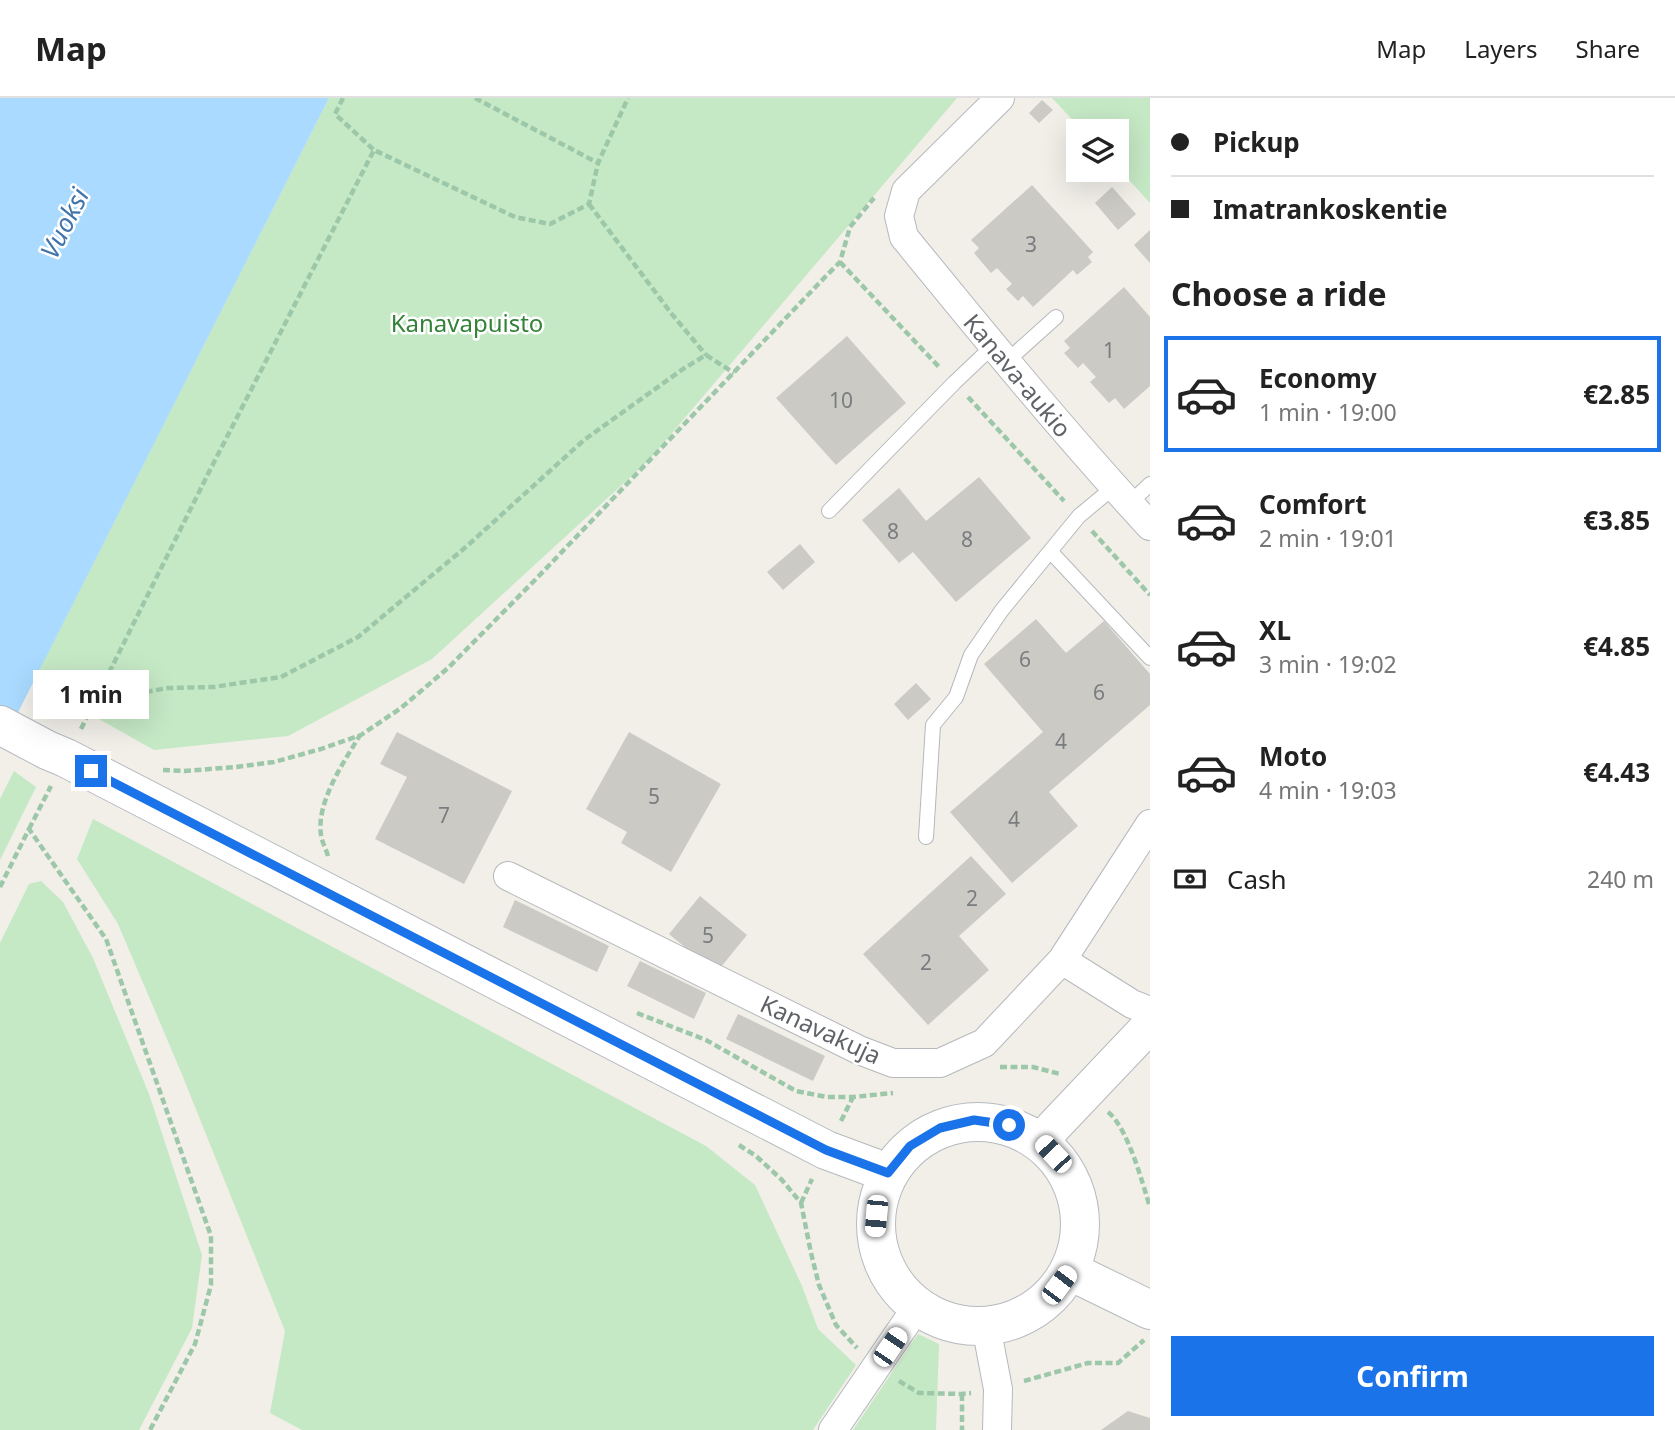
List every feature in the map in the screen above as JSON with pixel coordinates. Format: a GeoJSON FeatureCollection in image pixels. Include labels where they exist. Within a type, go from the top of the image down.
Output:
{"type":"FeatureCollection","features":[{"type":"Feature","properties":{"kind":"main road"},"geometry":{"type":"LineString","coordinates":[[0,725],[826,1150],[888,1173]]}},
{"type":"Feature","properties":{"kind":"main road"},"geometry":{"type":"LineString","coordinates":[[974,1120],[1009,1125],[1040,1141],[1065,1167],[1079,1201],[1081,1237],[1070,1271],[1049,1299],[1020,1318],[986,1326],[961,1325],[938,1319],[917,1307],[896,1286],[881,1260],[875,1231],[877,1201],[888,1173],[910,1146],[940,1128],[974,1120]]}},
{"type":"Feature","properties":{"kind":"main road"},"geometry":{"type":"LineString","coordinates":[[1070,1271],[1150,1310]]}},
{"type":"Feature","properties":{"kind":"street","name":"Kanava-aukio"},"geometry":{"type":"LineString","coordinates":[[1000,98],[906,191],[899,216],[904,237],[1150,526]]}},
{"type":"Feature","properties":{"kind":"street"},"geometry":{"type":"LineString","coordinates":[[1150,824],[1062,960],[1132,1004],[1150,1011]]}},
{"type":"Feature","properties":{"kind":"street","name":"Kanavakuja"},"geometry":{"type":"LineString","coordinates":[[508,876],[859,1050],[893,1063],[940,1063],[984,1043],[1062,960]]}},
{"type":"Feature","properties":{"kind":"street"},"geometry":{"type":"LineString","coordinates":[[1040,1141],[1150,1025]]}},
{"type":"Feature","properties":{"kind":"street"},"geometry":{"type":"LineString","coordinates":[[833,1430],[917,1307]]}},
{"type":"Feature","properties":{"kind":"street"},"geometry":{"type":"LineString","coordinates":[[986,1326],[998,1389],[997,1430]]}},
{"type":"Feature","properties":{"kind":"lane"},"geometry":{"type":"LineString","coordinates":[[829,511],[954,383],[1056,317]]}},
{"type":"Feature","properties":{"kind":"lane"},"geometry":{"type":"LineString","coordinates":[[926,837],[933,725],[956,697],[971,655],[1002,610],[1079,516],[1150,484]]}},
{"type":"Feature","properties":{"kind":"lane"},"geometry":{"type":"LineString","coordinates":[[1050,551],[1150,658]]}},
{"type":"Feature","properties":{"kind":"path"},"geometry":{"type":"LineString","coordinates":[[343,98],[335,114],[374,150],[515,217],[550,224],[589,204]]}},
{"type":"Feature","properties":{"kind":"path"},"geometry":{"type":"LineString","coordinates":[[475,98],[598,163]]}},
{"type":"Feature","properties":{"kind":"path"},"geometry":{"type":"LineString","coordinates":[[628,98],[598,163],[589,204],[706,355],[734,373]]}},
{"type":"Feature","properties":{"kind":"path"},"geometry":{"type":"LineString","coordinates":[[0,887],[29,829],[59,756],[93,702],[374,150]]}},
{"type":"Feature","properties":{"kind":"path"},"geometry":{"type":"LineString","coordinates":[[159,770],[184,771],[274,762],[361,735],[401,708],[448,668],[536,580],[840,262],[850,227],[877,196]]}},
{"type":"Feature","properties":{"kind":"path"},"geometry":{"type":"LineString","coordinates":[[840,262],[1150,595]]}},
{"type":"Feature","properties":{"kind":"path"},"geometry":{"type":"LineString","coordinates":[[93,702],[168,688],[213,687],[281,677],[358,637],[467,546],[584,440],[706,355]]}},
{"type":"Feature","properties":{"kind":"path"},"geometry":{"type":"LineString","coordinates":[[328,857],[321,835],[326,797],[361,735]]}},
{"type":"Feature","properties":{"kind":"path"},"geometry":{"type":"LineString","coordinates":[[29,829],[106,939],[211,1236],[211,1285],[195,1344],[150,1430]]}},
{"type":"Feature","properties":{"kind":"path"},"geometry":{"type":"LineString","coordinates":[[633,1011],[706,1040],[796,1091],[827,1097],[904,1092]]}},
{"type":"Feature","properties":{"kind":"path"},"geometry":{"type":"LineString","coordinates":[[989,1070],[1033,1067],[1064,1075],[1115,1117],[1130,1149],[1150,1207]]}},
{"type":"Feature","properties":{"kind":"path"},"geometry":{"type":"LineString","coordinates":[[732,1141],[765,1164],[801,1203],[819,1285],[836,1325],[876,1368],[919,1393],[962,1394],[998,1389],[1088,1363],[1118,1363],[1150,1335]]}},
{"type":"Feature","properties":{"kind":"path"},"geometry":{"type":"LineString","coordinates":[[962,1394],[962,1430]]}},
{"type":"Feature","properties":{"kind":"green space","name":"Kanavapuisto"},"geometry":{"type":"Polygon","coordinates":[[[329,98],[957,98],[649,460],[432,659],[288,736],[154,750],[33,682],[329,98]]]}},
{"type":"Feature","properties":{"kind":"green space"},"geometry":{"type":"Polygon","coordinates":[[[1052,98],[1150,98],[1150,203],[1129,180],[1129,119],[1072,119],[1052,98]]]}},
{"type":"Feature","properties":{"kind":"green space"},"geometry":{"type":"Polygon","coordinates":[[[14,771],[36,787],[0,860],[0,799],[14,771]]]}},
{"type":"Feature","properties":{"kind":"green space"},"geometry":{"type":"Polygon","coordinates":[[[93,819],[706,1146],[755,1185],[802,1286],[818,1329],[856,1365],[813,1430],[302,1430],[270,1413],[285,1331],[181,1072],[118,924],[77,859],[93,819]]]}},
{"type":"Feature","properties":{"kind":"green space"},"geometry":{"type":"Polygon","coordinates":[[[41,881],[63,902],[93,958],[149,1094],[202,1255],[192,1328],[139,1430],[0,1430],[0,943],[29,884],[41,881]]]}},
{"type":"Feature","properties":{"kind":"green space"},"geometry":{"type":"Polygon","coordinates":[[[918,1334],[939,1344],[936,1430],[853,1430],[918,1334]]]}},
{"type":"Feature","properties":{"kind":"water","name":"Vuoksi"},"geometry":{"type":"Polygon","coordinates":[[[0,98],[329,98],[0,748],[0,98]]]}},
{"type":"Feature","properties":{"kind":"building"},"geometry":{"type":"Polygon","coordinates":[[[1042,100],[1053,110],[1039,123],[1029,113],[1042,100]]]}},
{"type":"Feature","properties":{"kind":"building"},"geometry":{"type":"Polygon","coordinates":[[[1032,185],[1093,252],[1088,257],[1092,262],[1077,275],[1073,270],[1033,307],[1023,296],[1018,301],[1006,289],[1012,284],[997,268],[991,273],[974,253],[979,248],[971,240],[1032,185]]]}},
{"type":"Feature","properties":{"kind":"building"},"geometry":{"type":"Polygon","coordinates":[[[1112,187],[1136,214],[1118,230],[1095,203],[1112,187]]]}},
{"type":"Feature","properties":{"kind":"building"},"geometry":{"type":"Polygon","coordinates":[[[1150,230],[1150,263],[1134,245],[1150,230]]]}},
{"type":"Feature","properties":{"kind":"building"},"geometry":{"type":"Polygon","coordinates":[[[1124,287],[1150,317],[1150,386],[1124,409],[1115,398],[1109,403],[1090,382],[1096,377],[1083,363],[1078,368],[1064,353],[1070,348],[1064,341],[1124,287]]]}},
{"type":"Feature","properties":{"kind":"building"},"geometry":{"type":"Polygon","coordinates":[[[847,336],[906,403],[836,465],[776,398],[847,336]]]}},
{"type":"Feature","properties":{"kind":"building"},"geometry":{"type":"Polygon","coordinates":[[[979,477],[1031,538],[956,602],[913,552],[899,563],[862,520],[899,488],[926,521],[979,477]]]}},
{"type":"Feature","properties":{"kind":"building"},"geometry":{"type":"Polygon","coordinates":[[[800,544],[815,562],[783,590],[767,572],[800,544]]]}},
{"type":"Feature","properties":{"kind":"building"},"geometry":{"type":"Polygon","coordinates":[[[1036,619],[1066,653],[1104,621],[1150,674],[1150,705],[1049,792],[1078,826],[1012,883],[950,812],[1043,732],[984,664],[1036,619]]]}},
{"type":"Feature","properties":{"kind":"building"},"geometry":{"type":"Polygon","coordinates":[[[916,683],[931,699],[908,720],[894,704],[916,683]]]}},
{"type":"Feature","properties":{"kind":"building"},"geometry":{"type":"Polygon","coordinates":[[[397,732],[512,791],[464,884],[375,839],[407,777],[380,764],[397,732]]]}},
{"type":"Feature","properties":{"kind":"building"},"geometry":{"type":"Polygon","coordinates":[[[629,732],[721,784],[671,872],[621,843],[627,832],[586,809],[629,732]]]}},
{"type":"Feature","properties":{"kind":"building"},"geometry":{"type":"Polygon","coordinates":[[[971,856],[1006,894],[959,936],[989,970],[928,1025],[863,954],[971,856]]]}},
{"type":"Feature","properties":{"kind":"building"},"geometry":{"type":"Polygon","coordinates":[[[700,896],[747,935],[716,973],[669,934],[700,896]]]}},
{"type":"Feature","properties":{"kind":"building"},"geometry":{"type":"Polygon","coordinates":[[[515,900],[609,946],[597,972],[503,927],[515,900]]]}},
{"type":"Feature","properties":{"kind":"building"},"geometry":{"type":"Polygon","coordinates":[[[640,961],[706,993],[694,1019],[627,986],[640,961]]]}},
{"type":"Feature","properties":{"kind":"building"},"geometry":{"type":"Polygon","coordinates":[[[738,1014],[825,1056],[813,1081],[726,1039],[738,1014]]]}},
{"type":"Feature","properties":{"kind":"building"},"geometry":{"type":"Polygon","coordinates":[[[1128,1411],[1150,1418],[1150,1430],[1101,1430],[1128,1411]]]}},
{"type":"Feature","properties":{"kind":"route"},"geometry":{"type":"LineString","coordinates":[[91,771],[826,1150],[888,1173],[910,1146],[940,1128],[974,1120],[1009,1125]]}}]}
